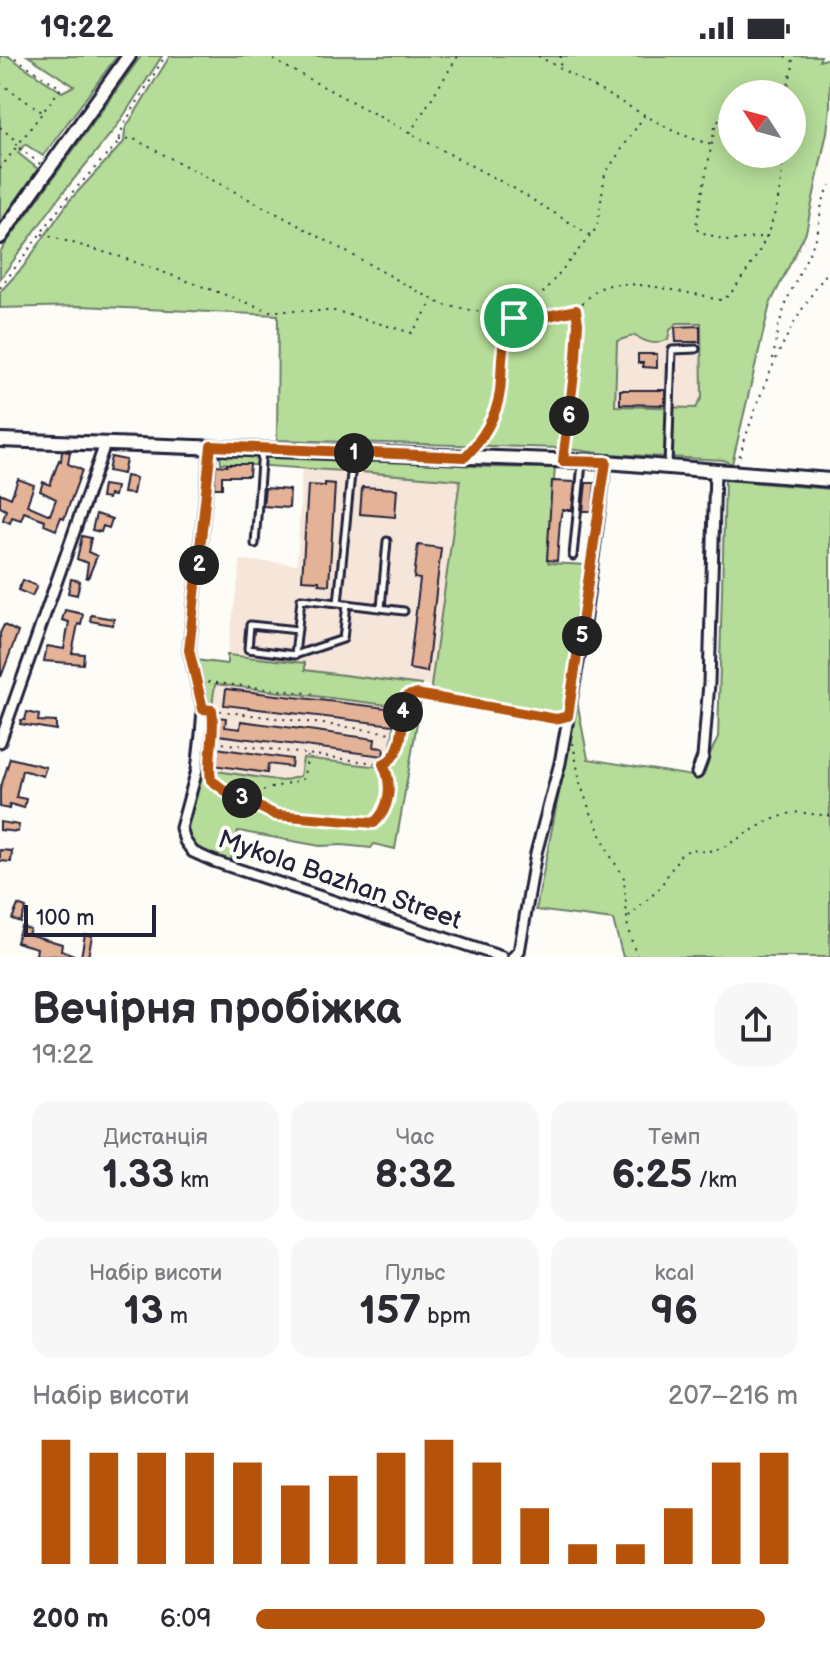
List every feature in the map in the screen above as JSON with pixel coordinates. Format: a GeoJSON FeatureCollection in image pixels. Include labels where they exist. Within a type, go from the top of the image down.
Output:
{"type":"FeatureCollection","features":[{"type":"Feature","properties":{"kind":"street"},"geometry":{"type":"LineString","coordinates":[[0,237],[129,56]]}},
{"type":"Feature","properties":{"kind":"street"},"geometry":{"type":"LineString","coordinates":[[0,441],[606,462],[830,480]]}},
{"type":"Feature","properties":{"kind":"street"},"geometry":{"type":"LineString","coordinates":[[0,742],[105,444]]}},
{"type":"Feature","properties":{"kind":"street","name":"Mykola Bazhan Street"},"geometry":{"type":"LineString","coordinates":[[211,446],[189,650],[194,680],[208,709],[197,770],[181,828],[185,841],[193,852],[502,957]]}},
{"type":"Feature","properties":{"kind":"street"},"geometry":{"type":"LineString","coordinates":[[513,957],[519,952],[536,853],[560,763],[606,462]]}},
{"type":"Feature","properties":{"kind":"street"},"geometry":{"type":"LineString","coordinates":[[697,773],[703,757],[709,683],[715,471]]}},
{"type":"Feature","properties":{"kind":"lane"},"geometry":{"type":"LineString","coordinates":[[668,467],[672,350],[696,349]]}},
{"type":"Feature","properties":{"kind":"lane"},"geometry":{"type":"LineString","coordinates":[[255,544],[262,448]]}},
{"type":"Feature","properties":{"kind":"lane"},"geometry":{"type":"LineString","coordinates":[[338,603],[353,453]]}},
{"type":"Feature","properties":{"kind":"lane"},"geometry":{"type":"LineString","coordinates":[[573,556],[582,462]]}},
{"type":"Feature","properties":{"kind":"lane"},"geometry":{"type":"LineString","coordinates":[[381,608],[387,541]]}},
{"type":"Feature","properties":{"kind":"lane"},"geometry":{"type":"LineString","coordinates":[[295,655],[301,599],[404,611]]}},
{"type":"Feature","properties":{"kind":"lane"},"geometry":{"type":"LineString","coordinates":[[298,630],[250,625],[248,649],[295,655],[343,639],[347,604]]}},
{"type":"Feature","properties":{"kind":"path"},"geometry":{"type":"LineString","coordinates":[[0,169],[61,88],[12,56]]}},
{"type":"Feature","properties":{"kind":"path"},"geometry":{"type":"LineString","coordinates":[[0,288],[68,197],[119,140],[123,126],[165,56]]}},
{"type":"Feature","properties":{"kind":"path"},"geometry":{"type":"LineString","coordinates":[[266,56],[560,214],[591,235]]}},
{"type":"Feature","properties":{"kind":"path"},"geometry":{"type":"LineString","coordinates":[[409,133],[458,56]]}},
{"type":"Feature","properties":{"kind":"path"},"geometry":{"type":"LineString","coordinates":[[538,56],[675,132],[711,145]]}},
{"type":"Feature","properties":{"kind":"path"},"geometry":{"type":"LineString","coordinates":[[561,56],[562,69]]}},
{"type":"Feature","properties":{"kind":"path"},"geometry":{"type":"LineString","coordinates":[[785,56],[794,62],[790,80]]}},
{"type":"Feature","properties":{"kind":"path"},"geometry":{"type":"LineString","coordinates":[[0,83],[43,112]]}},
{"type":"Feature","properties":{"kind":"path"},"geometry":{"type":"LineString","coordinates":[[465,457],[493,417],[499,395],[506,330],[514,318],[542,294],[597,227],[605,174],[644,116]]}},
{"type":"Feature","properties":{"kind":"path"},"geometry":{"type":"LineString","coordinates":[[718,120],[696,226],[698,231],[728,241],[768,236]]}},
{"type":"Feature","properties":{"kind":"path"},"geometry":{"type":"LineString","coordinates":[[0,127],[15,140],[17,146],[47,170]]}},
{"type":"Feature","properties":{"kind":"path"},"geometry":{"type":"LineString","coordinates":[[119,140],[132,138],[434,300],[461,310],[514,318],[576,310],[601,288],[612,285],[647,284],[719,300],[728,296],[761,251],[768,236],[781,168]]}},
{"type":"Feature","properties":{"kind":"path"},"geometry":{"type":"LineString","coordinates":[[772,364],[778,327],[817,236],[822,203],[830,185]]}},
{"type":"Feature","properties":{"kind":"path"},"geometry":{"type":"LineString","coordinates":[[42,234],[121,257],[270,311],[336,311],[412,333],[434,300]]}},
{"type":"Feature","properties":{"kind":"path"},"geometry":{"type":"LineString","coordinates":[[735,473],[772,364],[794,320],[830,269]]}},
{"type":"Feature","properties":{"kind":"path"},"geometry":{"type":"LineString","coordinates":[[563,461],[576,358],[576,310]]}},
{"type":"Feature","properties":{"kind":"path"},"geometry":{"type":"LineString","coordinates":[[194,680],[316,694]]}},
{"type":"Feature","properties":{"kind":"path"},"geometry":{"type":"LineString","coordinates":[[214,742],[383,764],[393,760],[398,753],[407,696],[416,694],[556,719],[568,716]]}},
{"type":"Feature","properties":{"kind":"path"},"geometry":{"type":"LineString","coordinates":[[383,764],[389,790],[384,814],[374,823],[276,815],[211,780],[209,766],[214,742],[208,709],[393,733],[400,738]]}},
{"type":"Feature","properties":{"kind":"path"},"geometry":{"type":"LineString","coordinates":[[572,734],[580,783],[589,808],[624,878],[627,918],[637,957]]}},
{"type":"Feature","properties":{"kind":"path"},"geometry":{"type":"LineString","coordinates":[[239,797],[303,779],[308,754]]}},
{"type":"Feature","properties":{"kind":"path"},"geometry":{"type":"LineString","coordinates":[[627,918],[659,889],[681,854],[692,849],[705,852],[722,848],[768,821],[794,812],[830,816]]}},
{"type":"Feature","properties":{"kind":"shaded area"},"geometry":{"type":"Polygon","coordinates":[[[606,316],[711,317],[709,425],[601,422],[606,316]]]}},
{"type":"Feature","properties":{"kind":"shaded area"},"geometry":{"type":"Polygon","coordinates":[[[302,468],[460,480],[431,686],[305,670],[305,664],[227,655],[241,560],[297,564],[302,468]]]}},
{"type":"Feature","properties":{"kind":"shaded area"},"geometry":{"type":"Polygon","coordinates":[[[215,684],[398,706],[388,768],[303,758],[300,776],[282,781],[204,769],[215,684]]]}},
{"type":"Feature","properties":{"kind":"green space"},"geometry":{"type":"Polygon","coordinates":[[[0,56],[8,56],[62,92],[74,86],[28,56],[117,56],[43,156],[25,144],[18,153],[38,169],[0,223],[0,56]]]}},
{"type":"Feature","properties":{"kind":"green space"},"geometry":{"type":"Polygon","coordinates":[[[141,56],[162,56],[117,126],[61,195],[0,279],[0,252],[141,56]]]}},
{"type":"Feature","properties":{"kind":"green space"},"geometry":{"type":"Polygon","coordinates":[[[170,56],[821,56],[819,61],[830,58],[827,132],[806,232],[770,304],[732,464],[724,460],[607,454],[561,448],[277,440],[278,315],[81,306],[0,308],[0,292],[23,267],[70,200],[124,142],[125,129],[170,56]],[[677,323],[670,330],[668,339],[655,343],[635,335],[617,341],[615,406],[696,408],[702,397],[701,323],[677,323]]]}},
{"type":"Feature","properties":{"kind":"green space"},"geometry":{"type":"Polygon","coordinates":[[[220,454],[245,456],[298,455],[336,461],[341,464],[342,471],[221,463],[220,454]]]}},
{"type":"Feature","properties":{"kind":"green space"},"geometry":{"type":"Polygon","coordinates":[[[375,459],[555,468],[547,560],[549,563],[587,565],[574,624],[578,633],[563,714],[556,716],[433,695],[431,686],[460,480],[361,472],[363,466],[375,459]]]}},
{"type":"Feature","properties":{"kind":"green space"},"geometry":{"type":"Polygon","coordinates":[[[725,480],[830,489],[830,957],[623,957],[613,920],[536,910],[577,701],[588,759],[698,777],[718,738],[725,480]]]}},
{"type":"Feature","properties":{"kind":"green space"},"geometry":{"type":"Polygon","coordinates":[[[227,655],[305,663],[305,670],[421,685],[395,849],[374,844],[371,848],[320,846],[238,831],[231,860],[235,863],[213,856],[189,840],[187,818],[204,769],[282,781],[300,776],[303,758],[388,768],[397,706],[215,684],[212,706],[206,704],[195,660],[227,664],[227,655]]]}},
{"type":"Feature","properties":{"kind":"building"},"geometry":{"type":"Polygon","coordinates":[[[700,326],[700,342],[676,342],[675,327],[700,326]]]}},
{"type":"Feature","properties":{"kind":"building"},"geometry":{"type":"Polygon","coordinates":[[[638,354],[657,354],[657,368],[643,367],[643,363],[638,363],[638,354]]]}},
{"type":"Feature","properties":{"kind":"building"},"geometry":{"type":"Polygon","coordinates":[[[620,390],[665,390],[665,405],[620,404],[620,390]]]}},
{"type":"Feature","properties":{"kind":"building"},"geometry":{"type":"Polygon","coordinates":[[[62,451],[70,452],[68,464],[82,470],[64,519],[61,517],[56,530],[44,525],[45,520],[24,512],[21,520],[12,517],[10,523],[3,520],[6,510],[0,507],[0,493],[11,498],[18,479],[34,485],[27,505],[50,515],[56,499],[40,491],[43,482],[50,485],[62,451]]]}},
{"type":"Feature","properties":{"kind":"building"},"geometry":{"type":"Polygon","coordinates":[[[111,457],[126,460],[123,474],[108,471],[111,457]]]}},
{"type":"Feature","properties":{"kind":"building"},"geometry":{"type":"Polygon","coordinates":[[[250,464],[249,476],[222,476],[222,488],[214,488],[216,465],[250,464]]]}},
{"type":"Feature","properties":{"kind":"building"},"geometry":{"type":"Polygon","coordinates":[[[126,476],[136,478],[133,494],[123,493],[126,476]]]}},
{"type":"Feature","properties":{"kind":"building"},"geometry":{"type":"Polygon","coordinates":[[[552,481],[575,482],[572,510],[562,510],[557,561],[547,560],[552,481]]]}},
{"type":"Feature","properties":{"kind":"building"},"geometry":{"type":"Polygon","coordinates":[[[325,483],[335,484],[329,585],[302,580],[308,485],[325,486],[325,483]]]}},
{"type":"Feature","properties":{"kind":"building"},"geometry":{"type":"Polygon","coordinates":[[[586,483],[595,483],[592,511],[583,511],[586,483]]]}},
{"type":"Feature","properties":{"kind":"building"},"geometry":{"type":"Polygon","coordinates":[[[103,485],[116,487],[114,496],[101,498],[103,485]]]}},
{"type":"Feature","properties":{"kind":"building"},"geometry":{"type":"Polygon","coordinates":[[[362,487],[397,489],[395,517],[360,514],[362,487]]]}},
{"type":"Feature","properties":{"kind":"building"},"geometry":{"type":"Polygon","coordinates":[[[265,488],[290,490],[289,508],[263,506],[265,488]]]}},
{"type":"Feature","properties":{"kind":"building"},"geometry":{"type":"Polygon","coordinates":[[[96,514],[112,519],[109,528],[103,526],[101,532],[92,530],[96,514]]]}},
{"type":"Feature","properties":{"kind":"building"},"geometry":{"type":"Polygon","coordinates":[[[82,536],[91,538],[88,552],[97,556],[88,578],[88,563],[77,559],[82,536]]]}},
{"type":"Feature","properties":{"kind":"building"},"geometry":{"type":"Polygon","coordinates":[[[418,545],[441,548],[427,672],[409,669],[420,579],[414,578],[418,545]]]}},
{"type":"Feature","properties":{"kind":"building"},"geometry":{"type":"Polygon","coordinates":[[[71,579],[80,581],[77,595],[68,593],[71,579]]]}},
{"type":"Feature","properties":{"kind":"building"},"geometry":{"type":"Polygon","coordinates":[[[23,580],[37,586],[32,596],[18,590],[23,580]]]}},
{"type":"Feature","properties":{"kind":"building"},"geometry":{"type":"Polygon","coordinates":[[[65,610],[83,614],[72,653],[84,654],[83,664],[44,661],[47,646],[64,649],[69,622],[62,620],[65,610]]]}},
{"type":"Feature","properties":{"kind":"building"},"geometry":{"type":"Polygon","coordinates":[[[91,615],[114,619],[113,625],[90,621],[91,615]]]}},
{"type":"Feature","properties":{"kind":"building"},"geometry":{"type":"Polygon","coordinates":[[[4,625],[18,632],[1,677],[0,633],[4,625]]]}},
{"type":"Feature","properties":{"kind":"building"},"geometry":{"type":"Polygon","coordinates":[[[226,689],[395,709],[393,725],[224,705],[226,689]]]}},
{"type":"Feature","properties":{"kind":"building"},"geometry":{"type":"Polygon","coordinates":[[[27,712],[39,715],[38,721],[56,722],[56,730],[20,724],[27,712]]]}},
{"type":"Feature","properties":{"kind":"building"},"geometry":{"type":"Polygon","coordinates":[[[218,717],[226,718],[225,727],[240,729],[241,721],[375,739],[374,747],[384,748],[383,756],[218,735],[218,717]]]}},
{"type":"Feature","properties":{"kind":"building"},"geometry":{"type":"Polygon","coordinates":[[[216,748],[292,759],[291,767],[268,764],[267,773],[213,765],[216,748]]]}},
{"type":"Feature","properties":{"kind":"building"},"geometry":{"type":"Polygon","coordinates":[[[10,758],[46,767],[43,776],[22,770],[16,797],[26,799],[24,808],[10,804],[9,809],[0,807],[0,790],[10,758]]]}},
{"type":"Feature","properties":{"kind":"building"},"geometry":{"type":"Polygon","coordinates":[[[0,822],[19,825],[18,832],[0,830],[0,822]]]}},
{"type":"Feature","properties":{"kind":"building"},"geometry":{"type":"Polygon","coordinates":[[[0,850],[12,851],[11,862],[0,861],[0,850]]]}},
{"type":"Feature","properties":{"kind":"building"},"geometry":{"type":"Polygon","coordinates":[[[18,905],[26,908],[20,922],[12,919],[18,905]]]}},
{"type":"Feature","properties":{"kind":"building"},"geometry":{"type":"Polygon","coordinates":[[[21,926],[30,929],[28,934],[62,944],[61,950],[79,957],[36,955],[37,948],[16,942],[21,926]]]}},
{"type":"Feature","properties":{"kind":"building"},"geometry":{"type":"Polygon","coordinates":[[[85,934],[92,936],[88,957],[81,957],[85,934]]]}},
{"type":"Feature","properties":{"kind":"route"},"geometry":{"type":"LineString","coordinates":[[576,310],[576,358],[563,461],[606,462],[581,646],[568,716],[556,719],[416,694],[407,696],[398,753],[393,760],[383,764],[387,770],[389,790],[384,814],[374,823],[276,815],[227,792],[211,780],[210,752],[214,742],[212,710],[203,709],[189,650],[211,446],[465,457],[493,417],[499,395],[506,330],[514,318],[576,310]]}}]}
